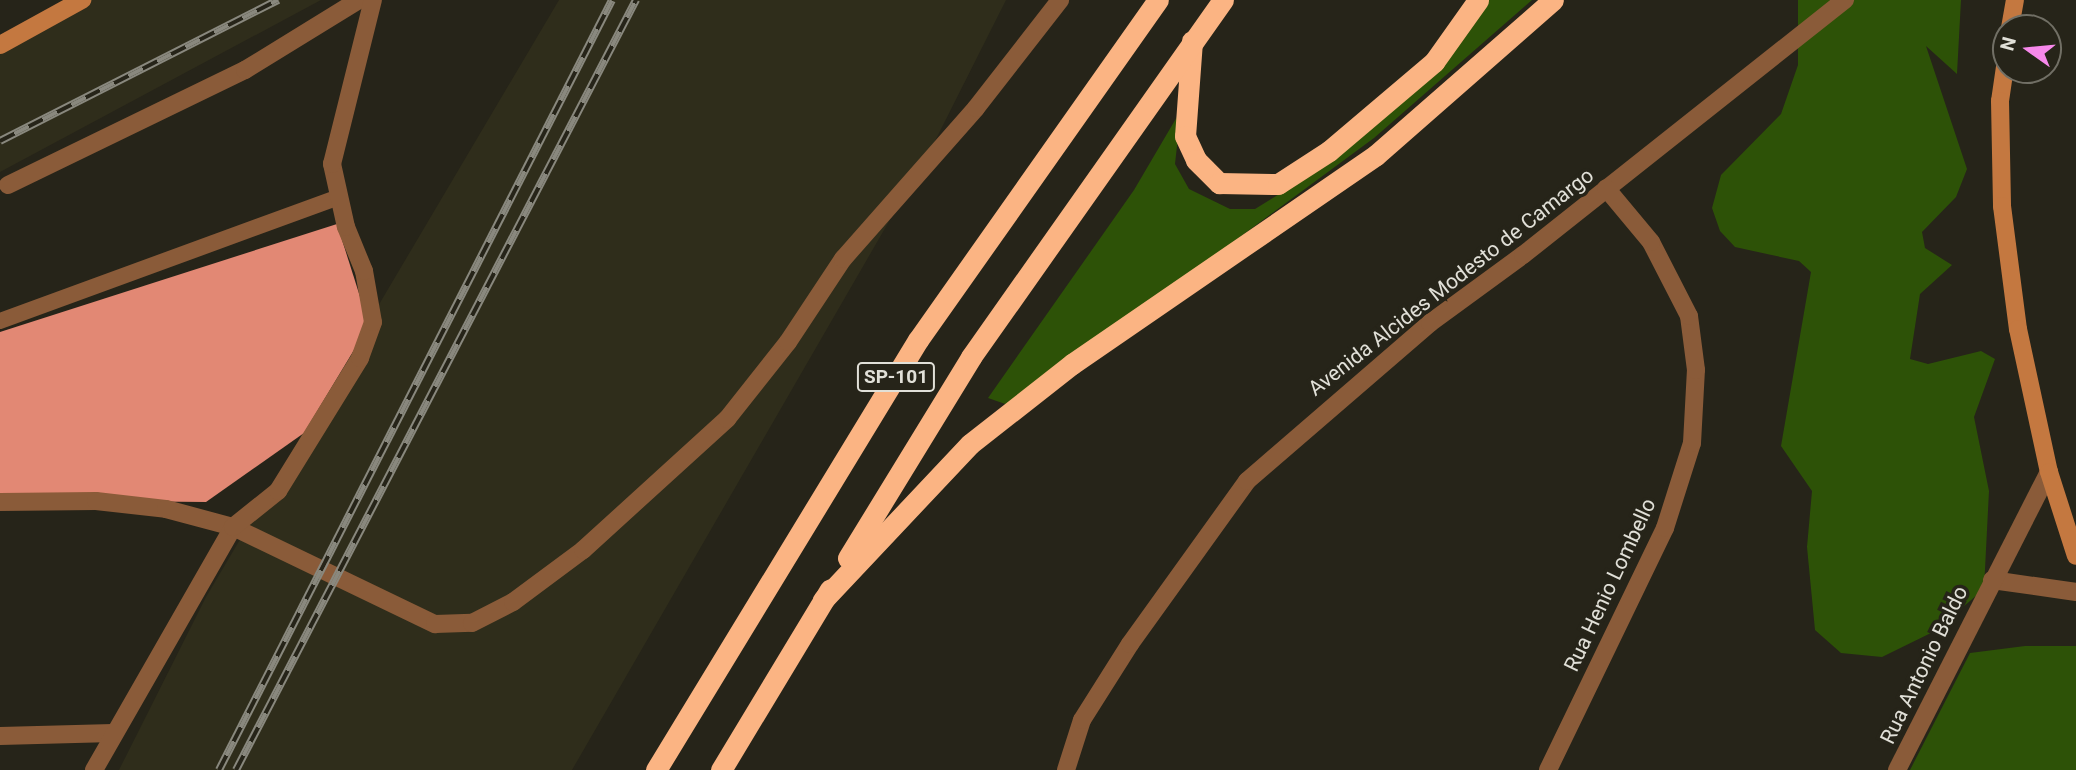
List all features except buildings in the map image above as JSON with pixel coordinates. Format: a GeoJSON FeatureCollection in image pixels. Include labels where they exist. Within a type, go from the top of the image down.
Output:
{"type":"FeatureCollection","features":[{"type":"Feature","properties":{"kind":"highway","name":"SP-101"},"geometry":{"type":"LineString","coordinates":[[656,770],[918,341],[1158,0]]}},
{"type":"Feature","properties":{"kind":"highway","name":"SP-101"},"geometry":{"type":"LineString","coordinates":[[721,770],[971,357],[1192,40],[1223,0]]}},
{"type":"Feature","properties":{"kind":"highway"},"geometry":{"type":"LineString","coordinates":[[1192,40],[1185,136],[1196,160],[1219,183],[1278,184],[1329,152],[1434,62],[1478,0]]}},
{"type":"Feature","properties":{"kind":"highway"},"geometry":{"type":"LineString","coordinates":[[823,600],[970,444],[1083,356],[1376,155],[1553,0]]}},
{"type":"Feature","properties":{"kind":"street"},"geometry":{"type":"LineString","coordinates":[[0,45],[82,0]]}},
{"type":"Feature","properties":{"kind":"street"},"geometry":{"type":"LineString","coordinates":[[8,184],[245,70],[359,0]]}},
{"type":"Feature","properties":{"kind":"street"},"geometry":{"type":"LineString","coordinates":[[94,770],[233,527],[278,491],[360,358],[373,322],[364,271],[339,197],[332,164],[373,0]]}},
{"type":"Feature","properties":{"kind":"street"},"geometry":{"type":"LineString","coordinates":[[0,502],[96,501],[166,509],[233,527],[435,624],[472,624],[513,602],[583,550],[727,419],[788,342],[843,259],[976,108],[1060,0]]}},
{"type":"Feature","properties":{"kind":"street","name":"Avenida Alcides Modesto de Camargo"},"geometry":{"type":"LineString","coordinates":[[1066,770],[1082,720],[1130,644],[1247,481],[1399,348],[1845,0]]}},
{"type":"Feature","properties":{"kind":"street"},"geometry":{"type":"LineString","coordinates":[[2003,84],[2000,102],[2002,206],[2018,329],[2049,472],[2076,556]]}},
{"type":"Feature","properties":{"kind":"street","name":"Rua Henio Lombello"},"geometry":{"type":"LineString","coordinates":[[1548,770],[1665,528],[1692,443],[1696,370],[1689,316],[1651,242],[1606,188]]}},
{"type":"Feature","properties":{"kind":"street","name":"Rua Antonio Baldo"},"geometry":{"type":"LineString","coordinates":[[1898,770],[2049,472]]}},
{"type":"Feature","properties":{"kind":"street","name":"Rua Antonio Baldo"},"geometry":{"type":"LineString","coordinates":[[1992,580],[2076,593]]}},
{"type":"Feature","properties":{"kind":"street"},"geometry":{"type":"LineString","coordinates":[[0,736],[113,733]]}},
{"type":"Feature","properties":{"kind":"lane"},"geometry":{"type":"LineString","coordinates":[[0,321],[339,197]]}},
{"type":"Feature","properties":{"kind":"shaded area"},"geometry":{"type":"Polygon","coordinates":[[[82,0],[321,0],[0,172],[0,45],[82,0]]]}},
{"type":"Feature","properties":{"kind":"shaded area"},"geometry":{"type":"Polygon","coordinates":[[[559,0],[1006,0],[932,147],[572,770],[119,770],[206,597],[559,0]]]}},
{"type":"Feature","properties":{"kind":"green space"},"geometry":{"type":"Polygon","coordinates":[[[1486,0],[1532,0],[1374,138],[1011,406],[988,398],[1134,190],[1181,110],[1175,164],[1189,189],[1230,209],[1255,209],[1321,168],[1486,0]]]}},
{"type":"Feature","properties":{"kind":"green space"},"geometry":{"type":"Polygon","coordinates":[[[1798,0],[1961,0],[1957,74],[1926,46],[1967,169],[1956,197],[1922,232],[1925,248],[1952,265],[1920,294],[1910,359],[1928,364],[1981,351],[1995,359],[1974,417],[1989,491],[1984,589],[1935,631],[1882,657],[1841,653],[1815,630],[1807,547],[1812,491],[1781,446],[1811,272],[1799,261],[1735,247],[1720,231],[1712,208],[1721,175],[1781,114],[1798,65],[1798,0]]]}},
{"type":"Feature","properties":{"kind":"green space"},"geometry":{"type":"Polygon","coordinates":[[[2025,646],[2076,646],[2076,770],[1910,770],[1970,653],[2025,646]]]}},
{"type":"Feature","properties":{"kind":"railway"},"geometry":{"type":"LineString","coordinates":[[0,141],[278,0]]}},
{"type":"Feature","properties":{"kind":"railway"},"geometry":{"type":"LineString","coordinates":[[219,770],[612,0]]}},
{"type":"Feature","properties":{"kind":"railway"},"geometry":{"type":"LineString","coordinates":[[236,770],[636,0]]}}]}
